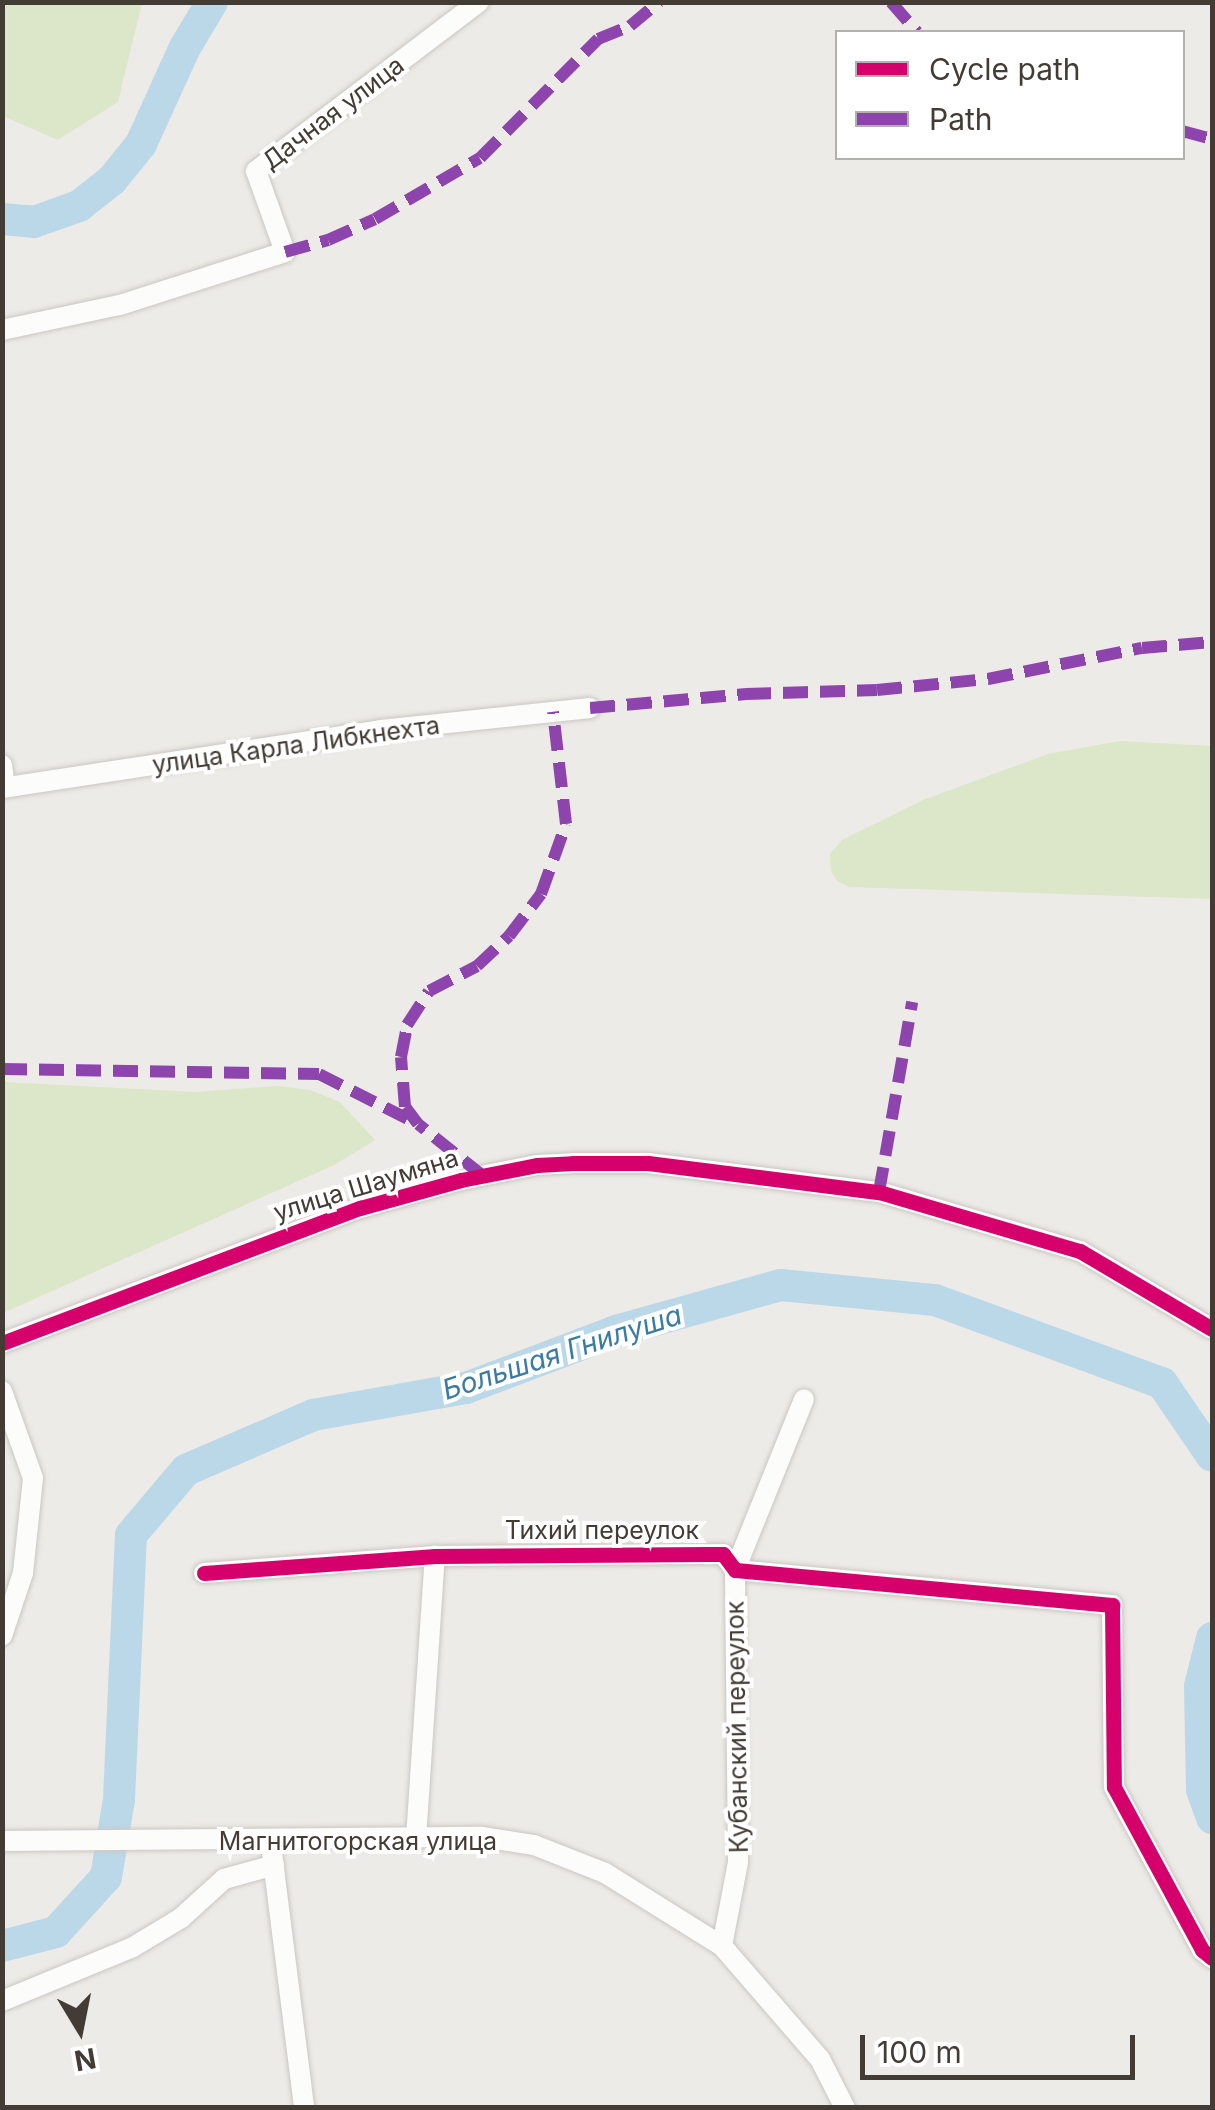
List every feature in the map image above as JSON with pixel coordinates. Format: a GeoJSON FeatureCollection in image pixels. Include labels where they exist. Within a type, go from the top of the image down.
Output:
{"type":"FeatureCollection","features":[{"type":"Feature","properties":{"kind":"street","name":"Дачная улица"},"geometry":{"type":"LineString","coordinates":[[2,330],[120,305],[284,252],[256,172],[479,2]]}},
{"type":"Feature","properties":{"kind":"street","name":"улица Карла Либкнехта"},"geometry":{"type":"LineString","coordinates":[[4,788],[380,730],[590,708]]}},
{"type":"Feature","properties":{"kind":"street"},"geometry":{"type":"LineString","coordinates":[[2,765],[4,788]]}},
{"type":"Feature","properties":{"kind":"street","name":"улица Шаумяна"},"geometry":{"type":"LineString","coordinates":[[2,1342],[360,1208],[538,1165],[648,1164],[879,1192],[1080,1252],[1212,1329]]}},
{"type":"Feature","properties":{"kind":"street"},"geometry":{"type":"LineString","coordinates":[[2,1391],[33,1478],[22,1574],[2,1636]]}},
{"type":"Feature","properties":{"kind":"street","name":"Кубанский переулок"},"geometry":{"type":"LineString","coordinates":[[722,1946],[738,1862],[735,1570],[804,1400]]}},
{"type":"Feature","properties":{"kind":"street","name":"Тихий переулок"},"geometry":{"type":"LineString","coordinates":[[204,1573],[436,1556],[723,1554],[735,1570],[1112,1605],[1114,1787],[1202,1950],[1212,1958]]}},
{"type":"Feature","properties":{"kind":"street"},"geometry":{"type":"LineString","coordinates":[[416,1838],[436,1556]]}},
{"type":"Feature","properties":{"kind":"street","name":"Магнитогорская улица"},"geometry":{"type":"LineString","coordinates":[[2,1841],[482,1837],[534,1845],[606,1873],[722,1946],[820,2059],[844,2108]]}},
{"type":"Feature","properties":{"kind":"street"},"geometry":{"type":"LineString","coordinates":[[270,1841],[304,2108]]}},
{"type":"Feature","properties":{"kind":"street"},"geometry":{"type":"LineString","coordinates":[[2,2001],[133,1947],[181,1918],[224,1879],[274,1865]]}},
{"type":"Feature","properties":{"kind":"green space"},"geometry":{"type":"Polygon","coordinates":[[[2,3],[142,3],[118,102],[58,140],[3,116],[2,3]]]}},
{"type":"Feature","properties":{"kind":"green space"},"geometry":{"type":"Polygon","coordinates":[[[1120,741],[1212,746],[1212,899],[849,887],[837,881],[831,871],[830,854],[842,840],[923,800],[1048,754],[1120,741]]]}},
{"type":"Feature","properties":{"kind":"green space"},"geometry":{"type":"Polygon","coordinates":[[[3,1082],[196,1092],[278,1086],[310,1090],[340,1102],[375,1140],[334,1165],[3,1313],[3,1082]]]}},
{"type":"Feature","properties":{"kind":"waterway"},"geometry":{"type":"LineString","coordinates":[[2,219],[34,222],[79,206],[112,180],[141,144],[184,49],[212,2]]}},
{"type":"Feature","properties":{"kind":"waterway","name":"Большая Гнилуша"},"geometry":{"type":"LineString","coordinates":[[2,1946],[56,1932],[106,1877],[119,1799],[131,1535],[186,1470],[313,1415],[466,1388],[616,1331],[781,1285],[935,1300],[1162,1383],[1212,1456]]}},
{"type":"Feature","properties":{"kind":"waterway","name":"Большая Гнилуша"},"geometry":{"type":"LineString","coordinates":[[1212,1638],[1200,1686],[1202,1790],[1212,1818]]}},
{"type":"Feature","properties":{"kind":"marked path"},"geometry":{"type":"LineString","coordinates":[[285,252],[328,240],[375,219],[480,158],[598,39],[630,26],[659,2]]}},
{"type":"Feature","properties":{"kind":"marked path"},"geometry":{"type":"LineString","coordinates":[[891,2],[915,30]]}},
{"type":"Feature","properties":{"kind":"marked path"},"geometry":{"type":"LineString","coordinates":[[1185,132],[1212,139]]}},
{"type":"Feature","properties":{"kind":"marked path"},"geometry":{"type":"LineString","coordinates":[[590,708],[988,679],[1142,648],[1212,642]]}},
{"type":"Feature","properties":{"kind":"marked path"},"geometry":{"type":"LineString","coordinates":[[483,1176],[418,1124],[405,1107],[401,1057],[407,1025],[429,991],[477,966],[509,936],[541,894],[566,824],[553,712]]}},
{"type":"Feature","properties":{"kind":"marked path"},"geometry":{"type":"LineString","coordinates":[[879,1192],[912,1002]]}},
{"type":"Feature","properties":{"kind":"marked path"},"geometry":{"type":"LineString","coordinates":[[2,1069],[319,1074],[414,1122]]}},
{"type":"Feature","properties":{"kind":"cycle path"},"geometry":{"type":"LineString","coordinates":[[2,1343],[360,1208],[461,1180],[537,1165],[573,1163],[648,1163],[879,1192],[1080,1251],[1212,1329]]}},
{"type":"Feature","properties":{"kind":"cycle path"},"geometry":{"type":"LineString","coordinates":[[204,1573],[435,1556],[723,1554],[735,1570],[1112,1605],[1114,1787],[1202,1950],[1212,1958]]}}]}
